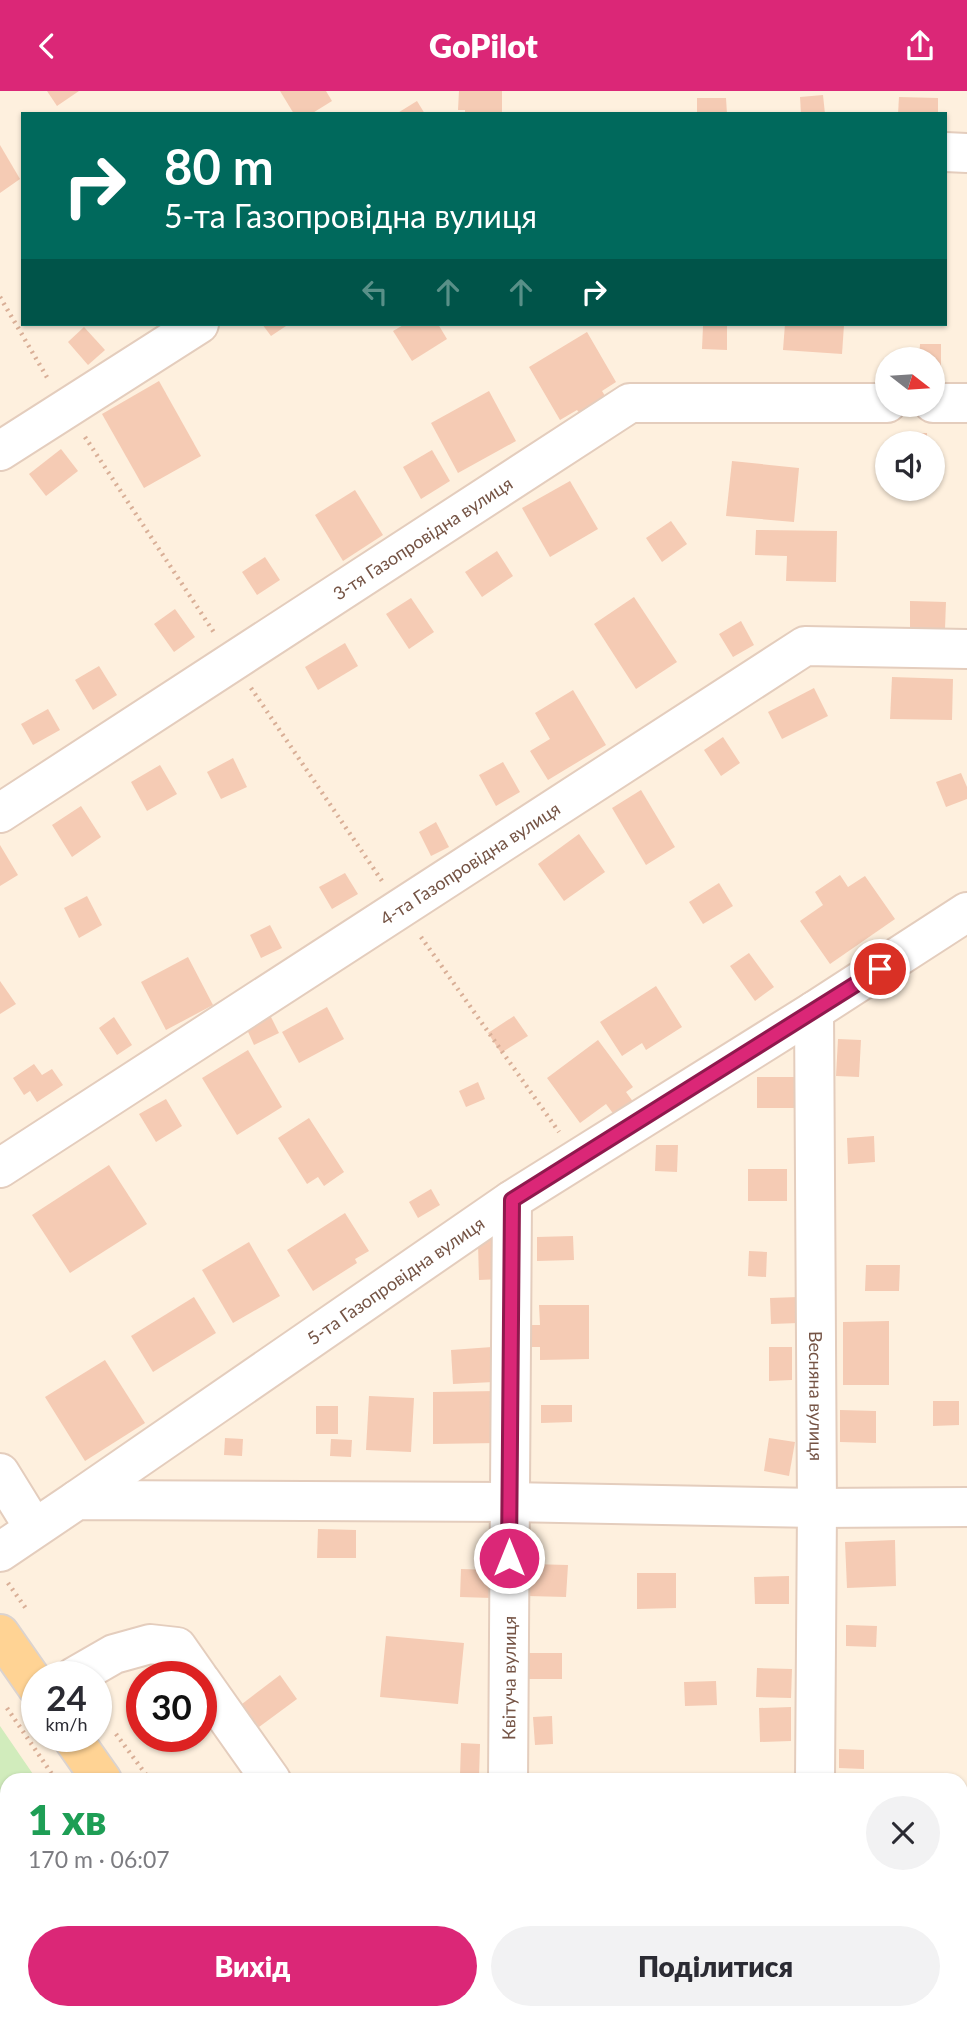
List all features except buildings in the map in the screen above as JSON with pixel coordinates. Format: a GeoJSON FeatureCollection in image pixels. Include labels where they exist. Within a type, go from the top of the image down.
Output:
{"type":"FeatureCollection","features":[{"type":"Feature","properties":{"kind":"main road"},"geometry":{"type":"LineString","coordinates":[[0,1634],[21,1664]]}},
{"type":"Feature","properties":{"kind":"main road"},"geometry":{"type":"LineString","coordinates":[[82,1752],[97,1773]]}},
{"type":"Feature","properties":{"kind":"street"},"geometry":{"type":"LineString","coordinates":[[947,152],[967,153]]}},
{"type":"Feature","properties":{"kind":"street"},"geometry":{"type":"LineString","coordinates":[[0,450],[196,326]]}},
{"type":"Feature","properties":{"kind":"street","name":"3-тя Газопровідна вулиця"},"geometry":{"type":"LineString","coordinates":[[0,813],[630,403],[875,403]]}},
{"type":"Feature","properties":{"kind":"street"},"geometry":{"type":"LineString","coordinates":[[945,403],[967,403]]}},
{"type":"Feature","properties":{"kind":"street","name":"4-та Газопровідна вулиця"},"geometry":{"type":"LineString","coordinates":[[0,1168],[805,646],[967,649]]}},
{"type":"Feature","properties":{"kind":"street","name":"5-та Газопровідна вулиця"},"geometry":{"type":"LineString","coordinates":[[0,1552],[512,1200],[967,912]]}},
{"type":"Feature","properties":{"kind":"street","name":"Весняна вулиця"},"geometry":{"type":"LineString","coordinates":[[814,1011],[816,1773]]}},
{"type":"Feature","properties":{"kind":"street","name":"Квітуча вулиця"},"geometry":{"type":"LineString","coordinates":[[508,1773],[512,1200]]}},
{"type":"Feature","properties":{"kind":"street"},"geometry":{"type":"LineString","coordinates":[[0,1473],[34,1528]]}},
{"type":"Feature","properties":{"kind":"street"},"geometry":{"type":"LineString","coordinates":[[77,1500],[509,1502],[817,1508],[967,1507]]}},
{"type":"Feature","properties":{"kind":"street"},"geometry":{"type":"LineString","coordinates":[[102,1661],[114,1654],[150,1644],[177,1647],[187,1661]]}},
{"type":"Feature","properties":{"kind":"street"},"geometry":{"type":"LineString","coordinates":[[217,1704],[266,1773]]}},
{"type":"Feature","properties":{"kind":"path"},"geometry":{"type":"LineString","coordinates":[[0,297],[66,409],[233,661],[401,908],[578,1159]]}},
{"type":"Feature","properties":{"kind":"path"},"geometry":{"type":"LineString","coordinates":[[0,1699],[50,1773]]}},
{"type":"Feature","properties":{"kind":"path"},"geometry":{"type":"LineString","coordinates":[[112,1730],[145,1773]]}},
{"type":"Feature","properties":{"kind":"green space"},"geometry":{"type":"Polygon","coordinates":[[[0,1726],[32,1773],[0,1773],[0,1726]]]}},
{"type":"Feature","properties":{"kind":"route"},"geometry":{"type":"LineString","coordinates":[[509,1558],[512,1200],[880,969]]}}]}
